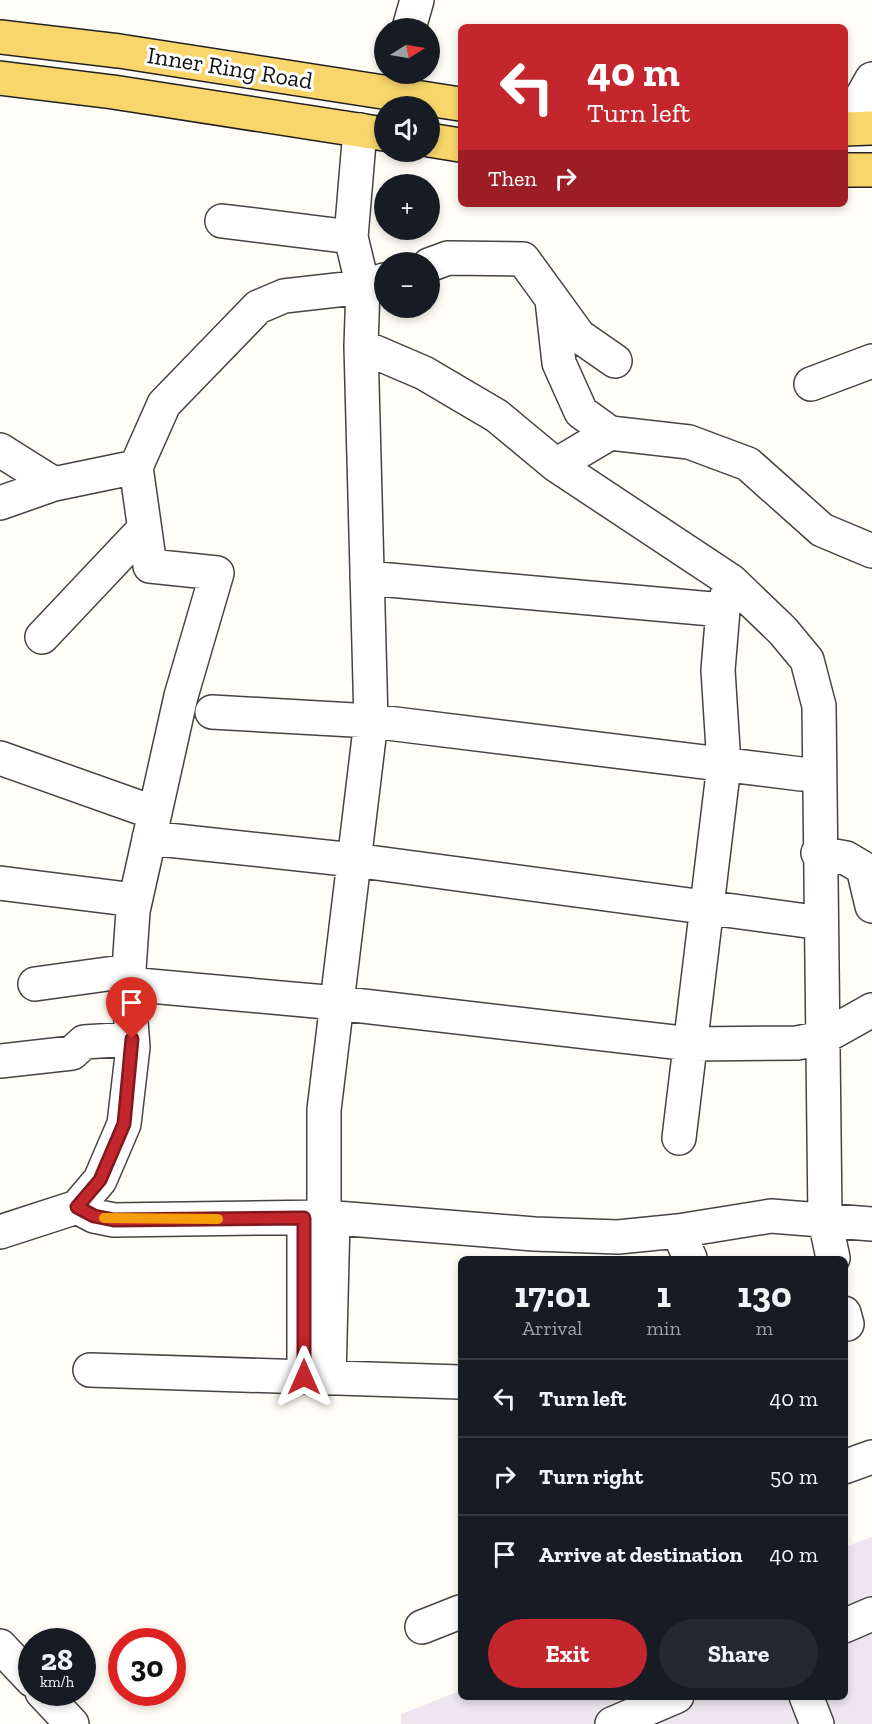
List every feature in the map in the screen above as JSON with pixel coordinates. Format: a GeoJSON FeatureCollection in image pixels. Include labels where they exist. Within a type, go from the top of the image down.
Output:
{"type":"FeatureCollection","features":[{"type":"Feature","properties":{"kind":"main road","name":"Inner Ring Road"},"geometry":{"type":"LineString","coordinates":[[0,37],[374,81]]}},
{"type":"Feature","properties":{"kind":"main road","name":"Inner Ring Road"},"geometry":{"type":"LineString","coordinates":[[0,78],[113,92],[372,132]]}},
{"type":"Feature","properties":{"kind":"main road","name":"Inner Ring Road"},"geometry":{"type":"LineString","coordinates":[[397,84],[458,103]]}},
{"type":"Feature","properties":{"kind":"main road"},"geometry":{"type":"LineString","coordinates":[[848,128],[872,128]]}},
{"type":"Feature","properties":{"kind":"main road"},"geometry":{"type":"LineString","coordinates":[[440,142],[458,145]]}},
{"type":"Feature","properties":{"kind":"main road"},"geometry":{"type":"LineString","coordinates":[[848,170],[872,170]]}},
{"type":"Feature","properties":{"kind":"street"},"geometry":{"type":"LineString","coordinates":[[412,18],[417,0]]}},
{"type":"Feature","properties":{"kind":"street"},"geometry":{"type":"LineString","coordinates":[[848,121],[872,79]]}},
{"type":"Feature","properties":{"kind":"street"},"geometry":{"type":"LineString","coordinates":[[317,1377],[324,1110],[371,721],[361,346],[374,283],[351,237],[372,132]]}},
{"type":"Feature","properties":{"kind":"street"},"geometry":{"type":"LineString","coordinates":[[222,221],[351,237]]}},
{"type":"Feature","properties":{"kind":"street"},"geometry":{"type":"LineString","coordinates":[[440,261],[448,258],[523,259],[579,336],[615,361]]}},
{"type":"Feature","properties":{"kind":"street"},"geometry":{"type":"LineString","coordinates":[[0,1232],[77,1207],[100,1180],[124,1124],[132,1039],[129,977],[135,900],[181,696],[217,573],[150,566],[136,467],[164,404],[258,307],[284,296],[374,283]]}},
{"type":"Feature","properties":{"kind":"street"},"geometry":{"type":"LineString","coordinates":[[552,300],[559,363],[581,412],[610,433],[689,442],[748,464],[822,530],[872,551]]}},
{"type":"Feature","properties":{"kind":"street"},"geometry":{"type":"LineString","coordinates":[[361,346],[424,373],[497,416],[556,465],[727,595],[783,631],[807,660],[819,706],[818,853],[825,1220],[833,1256]]}},
{"type":"Feature","properties":{"kind":"street"},"geometry":{"type":"LineString","coordinates":[[811,384],[872,361]]}},
{"type":"Feature","properties":{"kind":"street"},"geometry":{"type":"LineString","coordinates":[[556,465],[610,433]]}},
{"type":"Feature","properties":{"kind":"street"},"geometry":{"type":"LineString","coordinates":[[0,450],[54,484]]}},
{"type":"Feature","properties":{"kind":"street"},"geometry":{"type":"LineString","coordinates":[[0,503],[54,484],[136,467]]}},
{"type":"Feature","properties":{"kind":"street"},"geometry":{"type":"LineString","coordinates":[[42,637],[144,529]]}},
{"type":"Feature","properties":{"kind":"street"},"geometry":{"type":"LineString","coordinates":[[367,578],[727,595]]}},
{"type":"Feature","properties":{"kind":"street"},"geometry":{"type":"LineString","coordinates":[[679,1138],[724,765],[718,670],[727,595]]}},
{"type":"Feature","properties":{"kind":"street"},"geometry":{"type":"LineString","coordinates":[[212,712],[371,721],[801,774]]}},
{"type":"Feature","properties":{"kind":"street"},"geometry":{"type":"LineString","coordinates":[[0,758],[152,826],[354,861],[807,921]]}},
{"type":"Feature","properties":{"kind":"street"},"geometry":{"type":"LineString","coordinates":[[818,853],[846,858],[863,868],[872,906]]}},
{"type":"Feature","properties":{"kind":"street"},"geometry":{"type":"LineString","coordinates":[[0,883],[135,900]]}},
{"type":"Feature","properties":{"kind":"street"},"geometry":{"type":"LineString","coordinates":[[35,984],[129,977],[691,1044],[797,1042],[822,1038],[872,1010]]}},
{"type":"Feature","properties":{"kind":"street"},"geometry":{"type":"LineString","coordinates":[[0,1061],[72,1053],[84,1042],[132,1039]]}},
{"type":"Feature","properties":{"kind":"street"},"geometry":{"type":"LineString","coordinates":[[77,1207],[94,1216],[114,1220],[320,1218],[534,1234],[618,1237],[684,1245],[771,1216],[872,1224]]}},
{"type":"Feature","properties":{"kind":"street"},"geometry":{"type":"LineString","coordinates":[[90,1370],[458,1382]]}},
{"type":"Feature","properties":{"kind":"street"},"geometry":{"type":"LineString","coordinates":[[848,1466],[872,1457]]}},
{"type":"Feature","properties":{"kind":"street"},"geometry":{"type":"LineString","coordinates":[[422,1627],[458,1613]]}},
{"type":"Feature","properties":{"kind":"street"},"geometry":{"type":"LineString","coordinates":[[848,1624],[872,1614]]}},
{"type":"Feature","properties":{"kind":"street"},"geometry":{"type":"LineString","coordinates":[[0,1646],[18,1665]]}},
{"type":"Feature","properties":{"kind":"street"},"geometry":{"type":"LineString","coordinates":[[612,1724],[668,1700]]}},
{"type":"Feature","properties":{"kind":"street"},"geometry":{"type":"LineString","coordinates":[[808,1700],[817,1724]]}},
{"type":"Feature","properties":{"kind":"street"},"geometry":{"type":"LineString","coordinates":[[55,1706],[72,1724]]}},
{"type":"Feature","properties":{"kind":"shaded area"},"geometry":{"type":"Polygon","coordinates":[[[872,1537],[872,1724],[401,1724],[401,1714],[458,1692],[458,1700],[848,1700],[848,1546],[872,1537]]]}},
{"type":"Feature","properties":{"kind":"slow traffic"},"geometry":{"type":"LineString","coordinates":[[104,1218],[114,1220],[218,1219]]}},
{"type":"Feature","properties":{"kind":"route"},"geometry":{"type":"LineString","coordinates":[[132,1039],[124,1124],[100,1180],[77,1207],[94,1216],[114,1220],[304,1218],[304,1377]]}}]}
